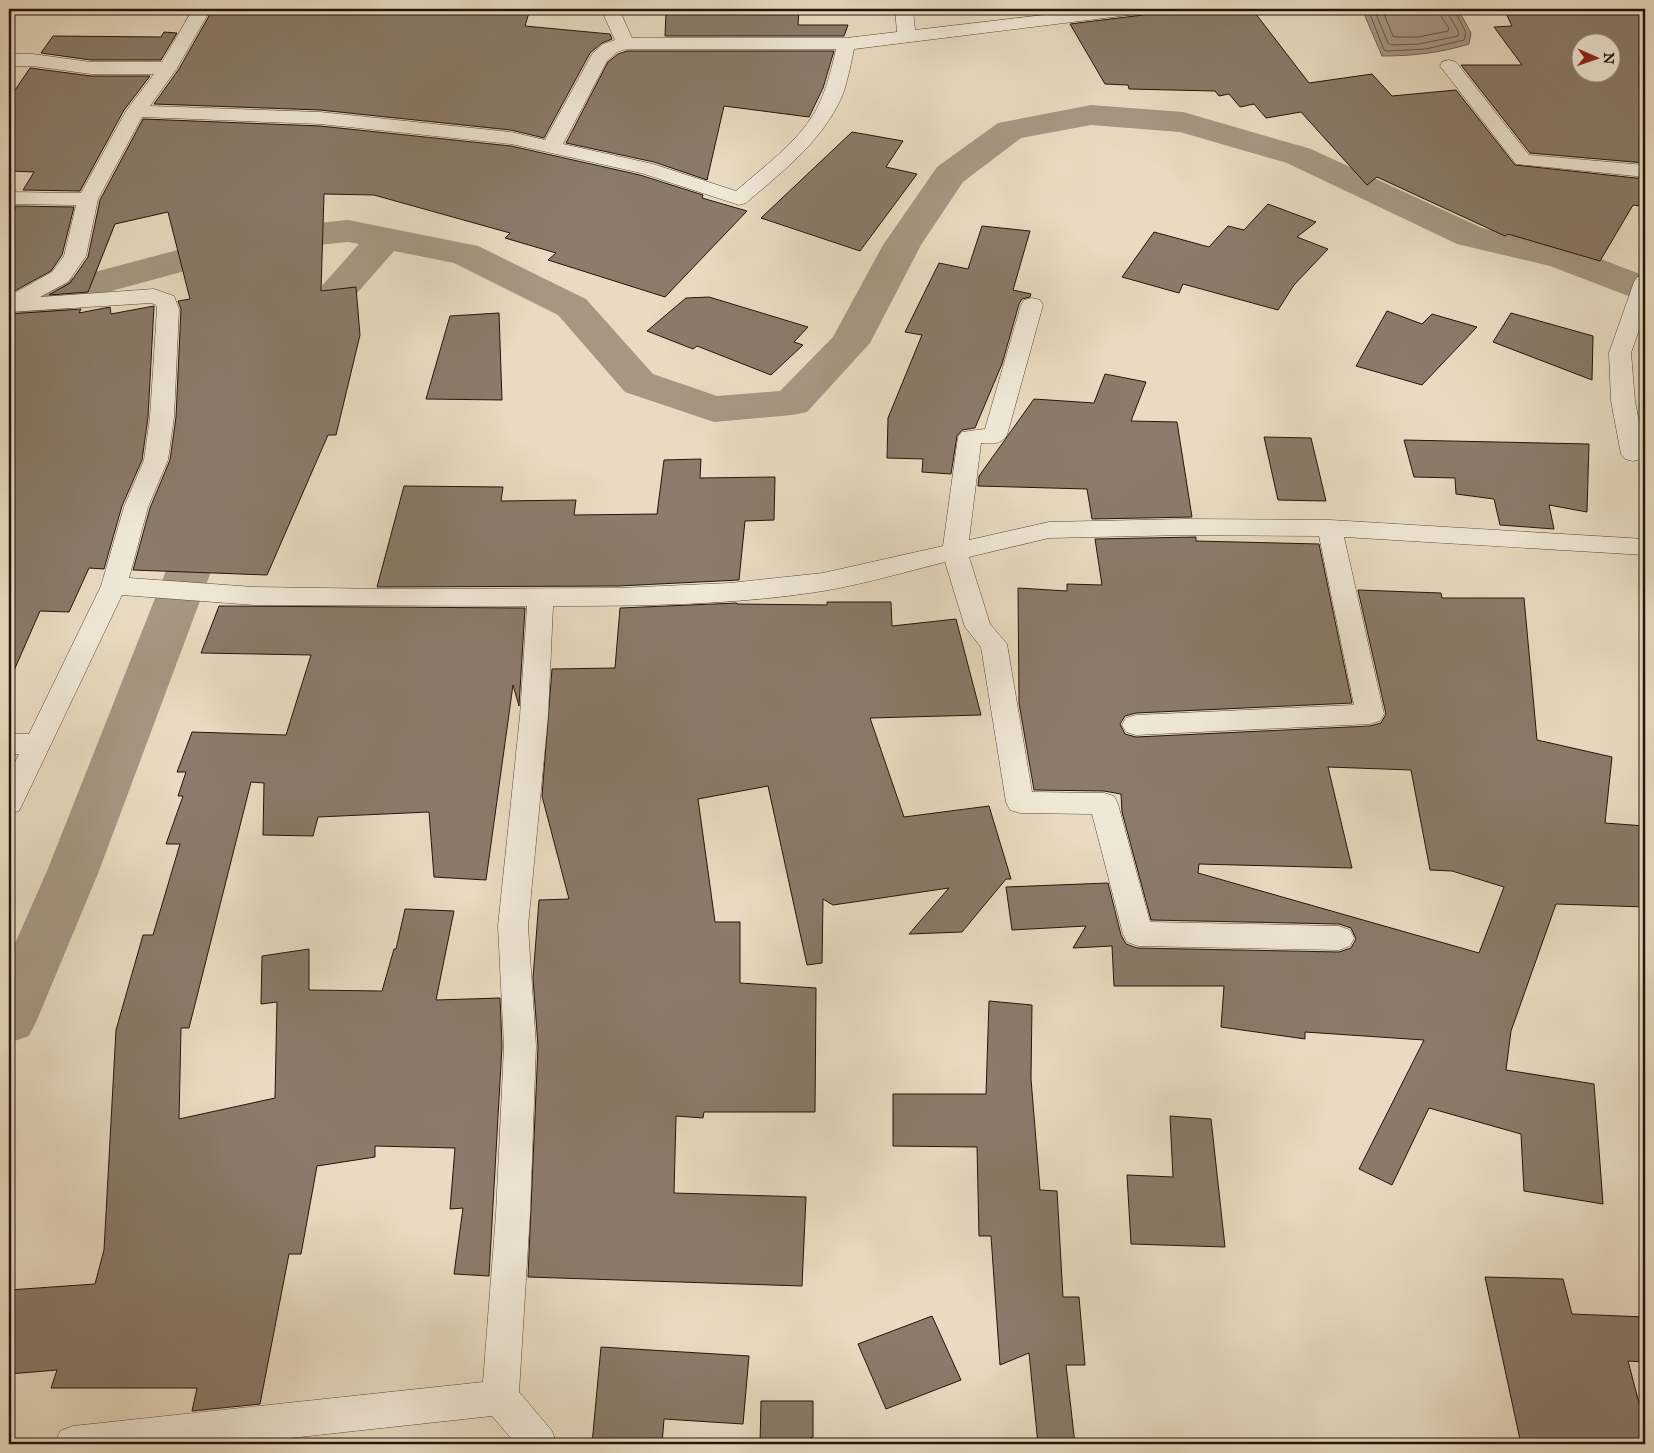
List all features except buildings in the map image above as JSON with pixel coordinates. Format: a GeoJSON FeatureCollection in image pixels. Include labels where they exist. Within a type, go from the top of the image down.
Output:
{"type":"FeatureCollection","features":[{"type":"Feature","properties":{"kind":"street"},"geometry":{"type":"LineString","coordinates":[[9,305],[60,277],[74,256],[88,199],[136,111],[168,68],[202,9]]}},
{"type":"Feature","properties":{"kind":"street"},"geometry":{"type":"LineString","coordinates":[[610,9],[625,42]]}},
{"type":"Feature","properties":{"kind":"street"},"geometry":{"type":"LineString","coordinates":[[904,9],[906,36]]}},
{"type":"Feature","properties":{"kind":"street"},"geometry":{"type":"LineString","coordinates":[[551,147],[599,58],[610,48],[625,42],[846,44],[1138,9]]}},
{"type":"Feature","properties":{"kind":"street"},"geometry":{"type":"LineString","coordinates":[[136,111],[320,118],[470,132],[511,138],[646,168],[739,199],[814,128],[832,96],[846,44]]}},
{"type":"Feature","properties":{"kind":"street"},"geometry":{"type":"LineString","coordinates":[[9,60],[32,60],[91,68],[168,68]]}},
{"type":"Feature","properties":{"kind":"street"},"geometry":{"type":"LineString","coordinates":[[1449,66],[1523,160],[1645,171]]}},
{"type":"Feature","properties":{"kind":"street"},"geometry":{"type":"LineString","coordinates":[[9,198],[88,199]]}},
{"type":"Feature","properties":{"kind":"street"},"geometry":{"type":"LineString","coordinates":[[1633,454],[1623,401],[1620,353],[1645,282]]}},
{"type":"Feature","properties":{"kind":"street"},"geometry":{"type":"LineString","coordinates":[[9,305],[154,296],[166,301],[168,309],[162,417],[156,460],[136,507],[114,586],[9,803]]}},
{"type":"Feature","properties":{"kind":"street"},"geometry":{"type":"LineString","coordinates":[[1032,305],[995,435],[992,437],[979,436],[970,438],[955,552],[978,627],[994,644],[1020,802],[1104,804],[1138,934],[1339,938]]}},
{"type":"Feature","properties":{"kind":"street"},"geometry":{"type":"LineString","coordinates":[[114,586],[254,596],[388,598],[618,597],[730,592],[823,582],[1049,530],[1185,527],[1330,528],[1645,547]]}},
{"type":"Feature","properties":{"kind":"street"},"geometry":{"type":"LineString","coordinates":[[1136,725],[1370,714],[1330,528]]}},
{"type":"Feature","properties":{"kind":"street"},"geometry":{"type":"LineString","coordinates":[[539,1444],[500,1398],[513,1214],[520,1046],[513,926],[534,716],[541,596]]}},
{"type":"Feature","properties":{"kind":"street"},"geometry":{"type":"LineString","coordinates":[[9,744],[39,744]]}},
{"type":"Feature","properties":{"kind":"street"},"geometry":{"type":"LineString","coordinates":[[73,1444],[500,1398]]}},
{"type":"Feature","properties":{"kind":"water"},"geometry":{"type":"Polygon","coordinates":[[[1362,9],[1459,11],[1471,33],[1469,44],[1426,53],[1382,56],[1362,9]]]}},
{"type":"Feature","properties":{"kind":"waterway"},"geometry":{"type":"LineString","coordinates":[[385,238],[465,254],[572,307],[639,383],[714,409],[792,403],[850,343],[902,245],[950,175],[1010,130],[1091,115],[1183,122],[1299,156],[1470,236],[1562,257],[1645,289]]}},
{"type":"Feature","properties":{"kind":"waterway"},"geometry":{"type":"LineString","coordinates":[[9,325],[39,320],[53,302],[86,286],[257,240],[348,231],[385,238]]}},
{"type":"Feature","properties":{"kind":"waterway"},"geometry":{"type":"LineString","coordinates":[[297,338],[385,238]]}},
{"type":"Feature","properties":{"kind":"waterway"},"geometry":{"type":"LineString","coordinates":[[9,1020],[73,871],[212,510]]}}]}
